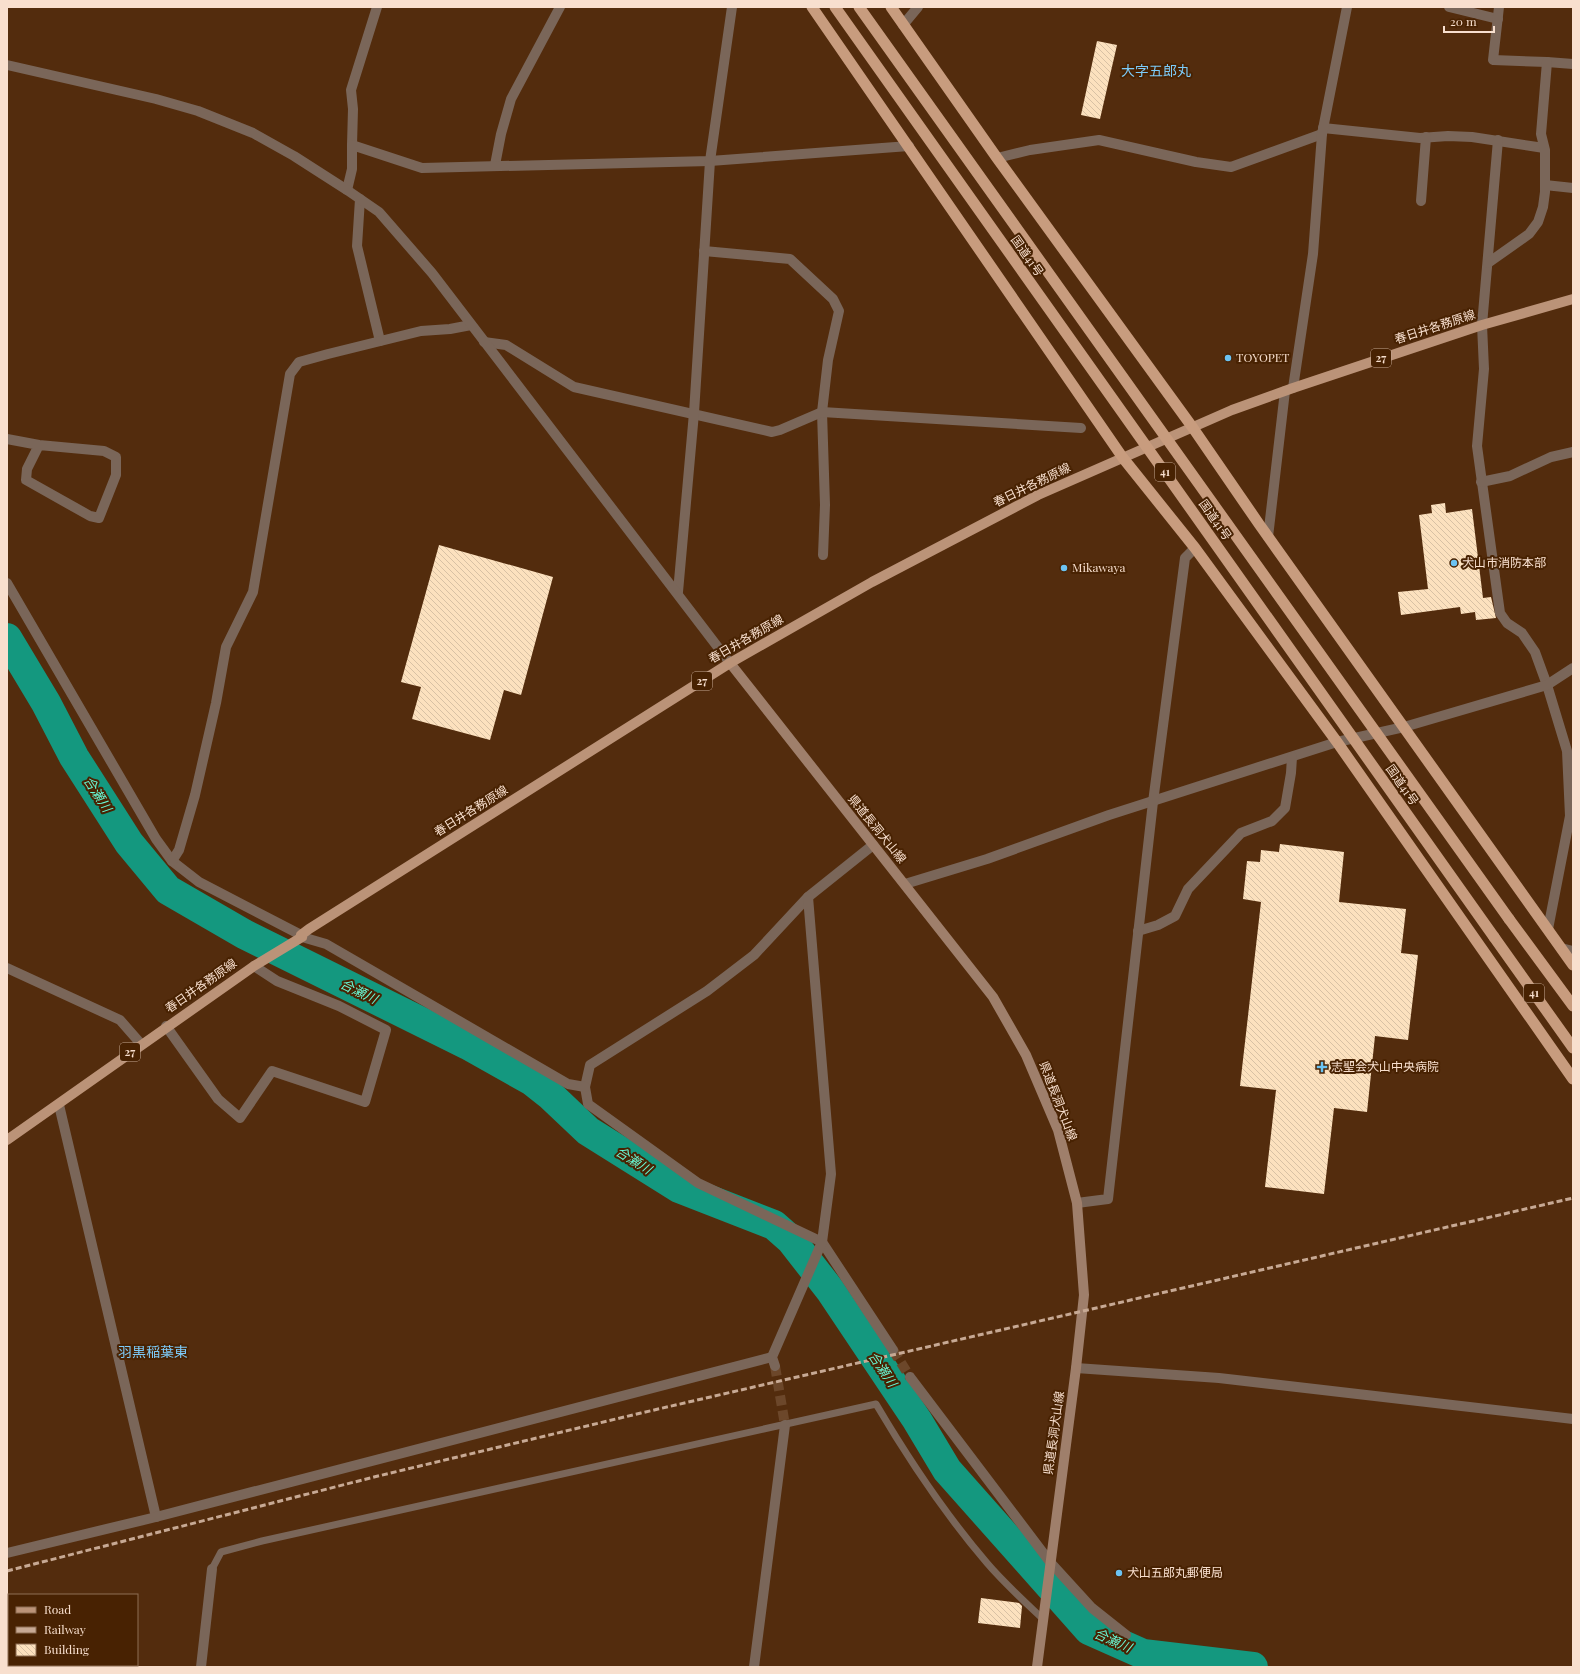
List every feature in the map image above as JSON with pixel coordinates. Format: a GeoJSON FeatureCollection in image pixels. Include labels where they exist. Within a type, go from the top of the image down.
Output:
{"type":"FeatureCollection","features":[{"type":"Feature","properties":{"kind":"highway"},"geometry":{"type":"LineString","coordinates":[[812,7],[1123,458],[1195,548],[1337,742],[1573,1079]]}},
{"type":"Feature","properties":{"kind":"highway","name":"国道41号"},"geometry":{"type":"LineString","coordinates":[[835,7],[1573,1048]]}},
{"type":"Feature","properties":{"kind":"highway","name":"国道41号"},"geometry":{"type":"LineString","coordinates":[[859,7],[1509,919],[1573,1006]]}},
{"type":"Feature","properties":{"kind":"highway"},"geometry":{"type":"LineString","coordinates":[[891,7],[997,158],[1193,428],[1268,537],[1573,965]]}},
{"type":"Feature","properties":{"kind":"main road","name":"春日井各務原線"},"geometry":{"type":"LineString","coordinates":[[7,1140],[59,1105],[166,1026],[254,966],[730,663],[879,578],[1038,495],[1232,410],[1289,389],[1482,325],[1573,299]]}},
{"type":"Feature","properties":{"kind":"main road","name":"県道長洞犬山線"},"geometry":{"type":"LineString","coordinates":[[730,663],[993,997],[1026,1056],[1058,1130],[1077,1203],[1084,1295],[1076,1368],[1037,1667]]}},
{"type":"Feature","properties":{"kind":"street"},"geometry":{"type":"LineString","coordinates":[[347,190],[352,169],[353,109],[351,90],[377,7]]}},
{"type":"Feature","properties":{"kind":"street"},"geometry":{"type":"LineString","coordinates":[[495,166],[510,99],[560,7]]}},
{"type":"Feature","properties":{"kind":"street"},"geometry":{"type":"LineString","coordinates":[[678,592],[694,414],[710,161],[732,7]]}},
{"type":"Feature","properties":{"kind":"street"},"geometry":{"type":"LineString","coordinates":[[903,25],[918,7]]}},
{"type":"Feature","properties":{"kind":"street"},"geometry":{"type":"LineString","coordinates":[[1268,537],[1289,389],[1313,254],[1323,131],[1347,7]]}},
{"type":"Feature","properties":{"kind":"street"},"geometry":{"type":"LineString","coordinates":[[1449,7],[1498,19]]}},
{"type":"Feature","properties":{"kind":"street"},"geometry":{"type":"LineString","coordinates":[[1499,7],[1494,60],[1573,64]]}},
{"type":"Feature","properties":{"kind":"street"},"geometry":{"type":"LineString","coordinates":[[1488,263],[1529,234],[1538,222],[1543,207],[1545,185],[1544,148],[1541,134],[1547,62]]}},
{"type":"Feature","properties":{"kind":"street"},"geometry":{"type":"LineString","coordinates":[[7,65],[156,99],[198,111],[253,133],[294,156],[360,198],[378,212],[432,273],[678,592],[730,663]]}},
{"type":"Feature","properties":{"kind":"street"},"geometry":{"type":"LineString","coordinates":[[997,158],[1030,150],[1099,140],[1196,162],[1231,167],[1323,131],[1420,138],[1448,136],[1498,140],[1544,148]]}},
{"type":"Feature","properties":{"kind":"street"},"geometry":{"type":"LineString","coordinates":[[1421,201],[1426,137]]}},
{"type":"Feature","properties":{"kind":"street"},"geometry":{"type":"LineString","coordinates":[[1498,140],[1482,325],[1484,369],[1477,446],[1500,613],[1507,623],[1522,633],[1530,643],[1547,684],[1567,751],[1571,784],[1570,816],[1548,929]]}},
{"type":"Feature","properties":{"kind":"street"},"geometry":{"type":"LineString","coordinates":[[352,145],[422,168],[710,161],[909,146]]}},
{"type":"Feature","properties":{"kind":"street"},"geometry":{"type":"LineString","coordinates":[[1545,185],[1573,188]]}},
{"type":"Feature","properties":{"kind":"street"},"geometry":{"type":"LineString","coordinates":[[360,198],[357,246],[380,341]]}},
{"type":"Feature","properties":{"kind":"street"},"geometry":{"type":"LineString","coordinates":[[704,251],[790,259],[833,299],[839,311],[828,360],[822,412],[825,505],[823,555]]}},
{"type":"Feature","properties":{"kind":"street"},"geometry":{"type":"LineString","coordinates":[[172,861],[179,850],[195,794],[216,703],[226,647],[253,592],[290,374],[299,362],[421,330],[450,329],[471,325]]}},
{"type":"Feature","properties":{"kind":"street"},"geometry":{"type":"LineString","coordinates":[[484,342],[506,345],[574,388],[772,432],[822,412],[1081,428]]}},
{"type":"Feature","properties":{"kind":"street"},"geometry":{"type":"LineString","coordinates":[[7,439],[39,445],[104,451],[116,456],[116,475],[99,518],[90,516],[26,480],[27,468],[39,445]]}},
{"type":"Feature","properties":{"kind":"street"},"geometry":{"type":"LineString","coordinates":[[1481,482],[1510,476],[1551,457],[1573,452]]}},
{"type":"Feature","properties":{"kind":"street"},"geometry":{"type":"LineString","coordinates":[[1077,1203],[1108,1198],[1153,802],[1185,558],[1195,548]]}},
{"type":"Feature","properties":{"kind":"street"},"geometry":{"type":"LineString","coordinates":[[7,583],[156,839],[172,861],[199,882],[302,936],[326,944],[568,1084],[585,1087]]}},
{"type":"Feature","properties":{"kind":"street"},"geometry":{"type":"LineString","coordinates":[[904,884],[986,859],[1109,815],[1337,742],[1404,727],[1547,684],[1573,668]]}},
{"type":"Feature","properties":{"kind":"street"},"geometry":{"type":"LineString","coordinates":[[1138,931],[1158,925],[1175,916],[1188,888],[1241,833],[1272,820],[1285,808],[1292,757]]}},
{"type":"Feature","properties":{"kind":"street"},"geometry":{"type":"LineString","coordinates":[[873,845],[808,897],[754,955],[707,991],[590,1065],[585,1087],[588,1104],[698,1183],[822,1242],[893,1350]]}},
{"type":"Feature","properties":{"kind":"street"},"geometry":{"type":"LineString","coordinates":[[7,1553],[156,1517],[773,1361],[822,1242],[830,1174],[808,897]]}},
{"type":"Feature","properties":{"kind":"street"},"geometry":{"type":"LineString","coordinates":[[1561,948],[1573,951]]}},
{"type":"Feature","properties":{"kind":"street"},"geometry":{"type":"LineString","coordinates":[[166,1026],[218,1099],[240,1118],[272,1071],[365,1102],[386,1030],[339,1006],[277,981],[254,966]]}},
{"type":"Feature","properties":{"kind":"street"},"geometry":{"type":"LineString","coordinates":[[7,968],[120,1020],[141,1044]]}},
{"type":"Feature","properties":{"kind":"street"},"geometry":{"type":"LineString","coordinates":[[59,1105],[156,1517]]}},
{"type":"Feature","properties":{"kind":"street"},"geometry":{"type":"LineString","coordinates":[[1076,1368],[1218,1378],[1573,1419]]}},
{"type":"Feature","properties":{"kind":"street"},"geometry":{"type":"LineString","coordinates":[[910,1377],[1050,1562],[1092,1608],[1126,1635]]}},
{"type":"Feature","properties":{"kind":"street"},"geometry":{"type":"LineString","coordinates":[[754,1667],[785,1424]]}},
{"type":"Feature","properties":{"kind":"street"},"geometry":{"type":"LineString","coordinates":[[201,1667],[212,1568]]}},
{"type":"Feature","properties":{"kind":"lane"},"geometry":{"type":"LineString","coordinates":[[212,1568],[221,1552],[262,1541],[876,1404],[904,1453],[987,1564],[1043,1619]]}},
{"type":"Feature","properties":{"kind":"building"},"geometry":{"type":"Polygon","coordinates":[[[1097,41],[1117,45],[1100,119],[1081,115],[1097,41]]]}},
{"type":"Feature","properties":{"kind":"building"},"geometry":{"type":"Polygon","coordinates":[[[1445,503],[1446,513],[1472,509],[1483,598],[1491,597],[1496,618],[1476,620],[1475,612],[1461,614],[1460,607],[1401,615],[1398,592],[1428,589],[1419,515],[1432,513],[1431,505],[1445,503]]]}},
{"type":"Feature","properties":{"kind":"building"},"geometry":{"type":"Polygon","coordinates":[[[439,545],[553,577],[521,695],[504,690],[490,740],[412,719],[421,687],[401,682],[439,545]]]}},
{"type":"Feature","properties":{"kind":"building"},"geometry":{"type":"Polygon","coordinates":[[[1280,844],[1344,852],[1339,902],[1406,909],[1401,953],[1418,955],[1408,1040],[1375,1036],[1367,1112],[1334,1108],[1324,1194],[1265,1187],[1276,1090],[1240,1086],[1261,902],[1243,899],[1247,861],[1260,862],[1261,850],[1279,852],[1280,844]]]}},
{"type":"Feature","properties":{"kind":"building"},"geometry":{"type":"Polygon","coordinates":[[[981,1598],[1019,1603],[1022,1606],[1020,1628],[978,1623],[981,1598]]]}},
{"type":"Feature","properties":{"kind":"waterway","name":"合瀬川"},"geometry":{"type":"LineString","coordinates":[[7,638],[46,703],[74,757],[129,843],[168,890],[244,934],[468,1045],[532,1081],[551,1096],[588,1131],[679,1188],[774,1225],[791,1240],[830,1290],[917,1420],[947,1470],[1089,1630],[1143,1654],[1253,1667]]}},
{"type":"Feature","properties":{"kind":"tunnel"},"geometry":{"type":"LineString","coordinates":[[893,1350],[910,1377]]}},
{"type":"Feature","properties":{"kind":"tunnel"},"geometry":{"type":"LineString","coordinates":[[775,1366],[785,1425]]}},
{"type":"Feature","properties":{"kind":"railway"},"geometry":{"type":"LineString","coordinates":[[7,1571],[374,1477],[641,1413],[1573,1198]]}},
{"type":"Feature","properties":{"kind":"place","name":"TOYOPET"},"geometry":{"type":"Point","coordinates":[1228,358]}},
{"type":"Feature","properties":{"kind":"place","name":"犬山市消防本部"},"geometry":{"type":"Point","coordinates":[1454,563]}},
{"type":"Feature","properties":{"kind":"place","name":"Mikawaya"},"geometry":{"type":"Point","coordinates":[1064,568]}},
{"type":"Feature","properties":{"kind":"place","name":"志聖会犬山中央病院"},"geometry":{"type":"Point","coordinates":[1322,1067]}},
{"type":"Feature","properties":{"kind":"place","name":"犬山五郎丸郵便局"},"geometry":{"type":"Point","coordinates":[1119,1573]}},
{"type":"Feature","properties":{"kind":"district","name":"大字五郎丸"},"geometry":{"type":"Point","coordinates":[1156,71]}},
{"type":"Feature","properties":{"kind":"district","name":"羽黒稲葉東"},"geometry":{"type":"Point","coordinates":[153,1352]}}]}
